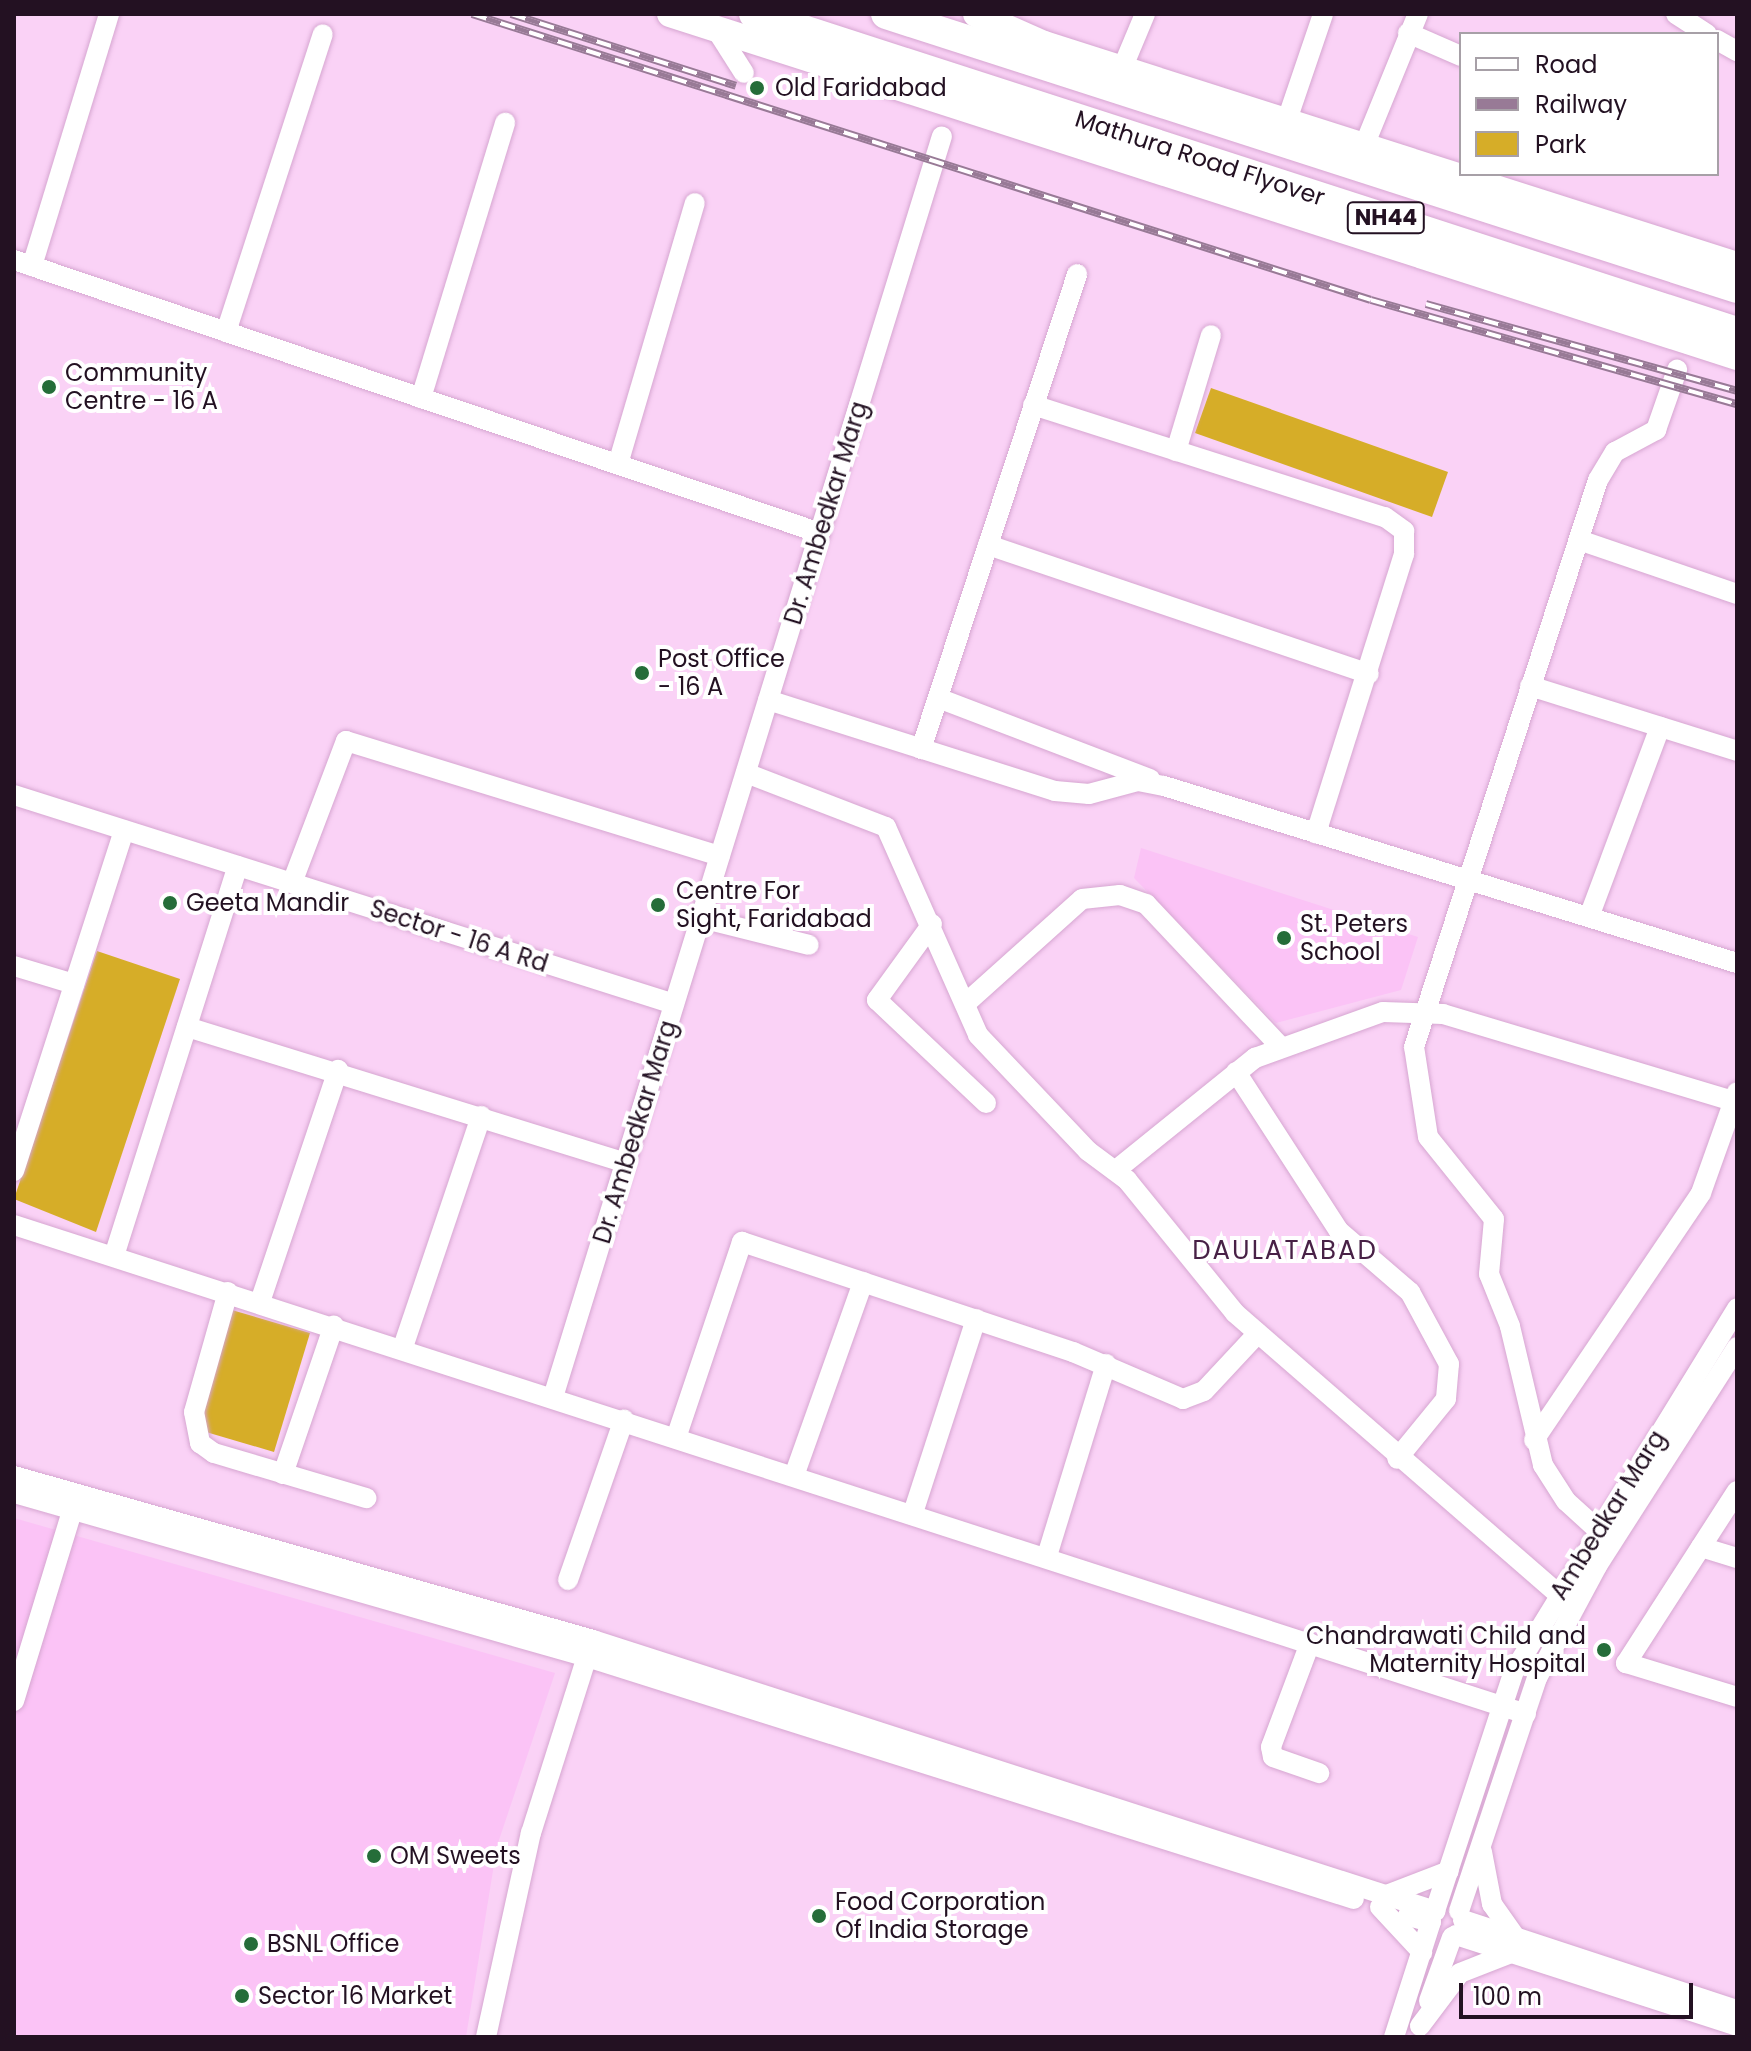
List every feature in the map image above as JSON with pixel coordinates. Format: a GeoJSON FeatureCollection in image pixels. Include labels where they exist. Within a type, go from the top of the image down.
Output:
{"type":"FeatureCollection","features":[{"type":"Feature","properties":{"kind":"highway","name":"Mathura Road Flyover"},"geometry":{"type":"LineString","coordinates":[[754,14],[1737,332]]}},
{"type":"Feature","properties":{"kind":"highway","name":"Mathura Road Flyover"},"geometry":{"type":"LineString","coordinates":[[887,14],[1737,288]]}},
{"type":"Feature","properties":{"kind":"highway"},"geometry":{"type":"LineString","coordinates":[[887,14],[1029,38]]}},
{"type":"Feature","properties":{"kind":"main road"},"geometry":{"type":"LineString","coordinates":[[670,14],[1737,357]]}},
{"type":"Feature","properties":{"kind":"main road"},"geometry":{"type":"LineString","coordinates":[[976,14],[1029,38],[1122,69],[1737,265]]}},
{"type":"Feature","properties":{"kind":"street"},"geometry":{"type":"LineString","coordinates":[[109,14],[23,263],[820,533]]}},
{"type":"Feature","properties":{"kind":"street"},"geometry":{"type":"LineString","coordinates":[[1122,69],[1145,14]]}},
{"type":"Feature","properties":{"kind":"street"},"geometry":{"type":"LineString","coordinates":[[1287,120],[1323,14]]}},
{"type":"Feature","properties":{"kind":"street"},"geometry":{"type":"LineString","coordinates":[[1676,14],[1704,32]]}},
{"type":"Feature","properties":{"kind":"street"},"geometry":{"type":"LineString","coordinates":[[1364,146],[1413,23],[1459,55]]}},
{"type":"Feature","properties":{"kind":"street"},"geometry":{"type":"LineString","coordinates":[[716,29],[744,73]]}},
{"type":"Feature","properties":{"kind":"street"},"geometry":{"type":"LineString","coordinates":[[226,332],[323,34]]}},
{"type":"Feature","properties":{"kind":"street"},"geometry":{"type":"LineString","coordinates":[[1719,41],[1737,51]]}},
{"type":"Feature","properties":{"kind":"street"},"geometry":{"type":"LineString","coordinates":[[421,398],[505,123]]}},
{"type":"Feature","properties":{"kind":"street","name":"Dr. Ambedkar Marg"},"geometry":{"type":"LineString","coordinates":[[554,1394],[942,136]]}},
{"type":"Feature","properties":{"kind":"street"},"geometry":{"type":"LineString","coordinates":[[618,464],[695,203]]}},
{"type":"Feature","properties":{"kind":"street"},"geometry":{"type":"LineString","coordinates":[[921,749],[1077,274]]}},
{"type":"Feature","properties":{"kind":"street"},"geometry":{"type":"LineString","coordinates":[[1176,451],[1211,335]]}},
{"type":"Feature","properties":{"kind":"street"},"geometry":{"type":"LineString","coordinates":[[1598,1530],[1566,1501],[1534,1440],[1510,1326],[1489,1274],[1494,1219],[1440,1161],[1417,1104],[1414,1047],[1422,1010],[1606,461],[1656,430],[1677,370]]}},
{"type":"Feature","properties":{"kind":"street"},"geometry":{"type":"LineString","coordinates":[[1033,405],[1399,523],[1404,554],[1369,674],[1316,833]]}},
{"type":"Feature","properties":{"kind":"street"},"geometry":{"type":"LineString","coordinates":[[1579,540],[1737,594]]}},
{"type":"Feature","properties":{"kind":"street"},"geometry":{"type":"LineString","coordinates":[[988,545],[1369,674]]}},
{"type":"Feature","properties":{"kind":"street"},"geometry":{"type":"LineString","coordinates":[[1530,686],[1737,751]]}},
{"type":"Feature","properties":{"kind":"street"},"geometry":{"type":"LineString","coordinates":[[938,698],[1164,786],[1737,963]]}},
{"type":"Feature","properties":{"kind":"street"},"geometry":{"type":"LineString","coordinates":[[768,700],[1055,791],[1089,794],[1138,781],[1164,786]]}},
{"type":"Feature","properties":{"kind":"street"},"geometry":{"type":"LineString","coordinates":[[1589,917],[1660,727]]}},
{"type":"Feature","properties":{"kind":"street"},"geometry":{"type":"LineString","coordinates":[[292,883],[346,741],[720,856]]}},
{"type":"Feature","properties":{"kind":"street"},"geometry":{"type":"LineString","coordinates":[[746,773],[886,827],[932,924],[965,1004],[995,1055],[1088,1151],[1116,1170],[1195,1271],[1258,1333],[1397,1459],[1558,1594]]}},
{"type":"Feature","properties":{"kind":"street","name":"Sector - 16 A Rd"},"geometry":{"type":"LineString","coordinates":[[14,795],[674,1004]]}},
{"type":"Feature","properties":{"kind":"street"},"geometry":{"type":"LineString","coordinates":[[14,1171],[124,830]]}},
{"type":"Feature","properties":{"kind":"street"},"geometry":{"type":"LineString","coordinates":[[114,1256],[238,866]]}},
{"type":"Feature","properties":{"kind":"street"},"geometry":{"type":"LineString","coordinates":[[965,1004],[1082,899],[1120,895],[1146,904],[1279,1045]]}},
{"type":"Feature","properties":{"kind":"street"},"geometry":{"type":"LineString","coordinates":[[701,918],[809,945]]}},
{"type":"Feature","properties":{"kind":"street"},"geometry":{"type":"LineString","coordinates":[[932,924],[893,968],[877,1000],[986,1103]]}},
{"type":"Feature","properties":{"kind":"street"},"geometry":{"type":"LineString","coordinates":[[14,966],[74,984]]}},
{"type":"Feature","properties":{"kind":"street"},"geometry":{"type":"LineString","coordinates":[[1116,1170],[1236,1072],[1279,1045],[1383,1012],[1422,1010],[1735,1097],[1701,1193],[1534,1440]]}},
{"type":"Feature","properties":{"kind":"street"},"geometry":{"type":"LineString","coordinates":[[187,1027],[338,1070],[625,1163]]}},
{"type":"Feature","properties":{"kind":"street"},"geometry":{"type":"LineString","coordinates":[[260,1302],[338,1070]]}},
{"type":"Feature","properties":{"kind":"street"},"geometry":{"type":"LineString","coordinates":[[1236,1072],[1333,1223],[1410,1292],[1449,1364],[1441,1409],[1397,1459]]}},
{"type":"Feature","properties":{"kind":"street"},"geometry":{"type":"LineString","coordinates":[[403,1347],[481,1116]]}},
{"type":"Feature","properties":{"kind":"street"},"geometry":{"type":"LineString","coordinates":[[14,1225],[554,1394],[794,1476],[1526,1714]]}},
{"type":"Feature","properties":{"kind":"street"},"geometry":{"type":"LineString","coordinates":[[677,1435],[742,1242],[1106,1364],[1189,1399],[1258,1333]]}},
{"type":"Feature","properties":{"kind":"street"},"geometry":{"type":"LineString","coordinates":[[794,1476],[863,1282]]}},
{"type":"Feature","properties":{"kind":"street"},"geometry":{"type":"LineString","coordinates":[[228,1292],[193,1432],[214,1453],[366,1498]]}},
{"type":"Feature","properties":{"kind":"street","name":"Ambedkar Marg"},"geometry":{"type":"LineString","coordinates":[[1394,2037],[1514,1671],[1558,1594],[1735,1316]]}},
{"type":"Feature","properties":{"kind":"street"},"geometry":{"type":"LineString","coordinates":[[913,1513],[976,1319]]}},
{"type":"Feature","properties":{"kind":"street"},"geometry":{"type":"LineString","coordinates":[[283,1474],[334,1325]]}},
{"type":"Feature","properties":{"kind":"street","name":"Ambedkar Marg"},"geometry":{"type":"LineString","coordinates":[[1418,2031],[1457,1926],[1537,1678],[1597,1566],[1737,1347]]}},
{"type":"Feature","properties":{"kind":"street"},"geometry":{"type":"LineString","coordinates":[[1047,1556],[1106,1364]]}},
{"type":"Feature","properties":{"kind":"street"},"geometry":{"type":"LineString","coordinates":[[568,1580],[624,1419]]}},
{"type":"Feature","properties":{"kind":"street"},"geometry":{"type":"LineString","coordinates":[[14,1476],[75,1502],[590,1649],[1433,1917],[1737,2026]]}},
{"type":"Feature","properties":{"kind":"street"},"geometry":{"type":"LineString","coordinates":[[1737,1491],[1626,1663],[1737,1697]]}},
{"type":"Feature","properties":{"kind":"street"},"geometry":{"type":"LineString","coordinates":[[14,1493],[75,1502]]}},
{"type":"Feature","properties":{"kind":"street"},"geometry":{"type":"LineString","coordinates":[[14,1701],[75,1502]]}},
{"type":"Feature","properties":{"kind":"street"},"geometry":{"type":"LineString","coordinates":[[1701,1547],[1737,1558]]}},
{"type":"Feature","properties":{"kind":"street"},"geometry":{"type":"LineString","coordinates":[[1310,1643],[1271,1747],[1273,1757],[1319,1773]]}},
{"type":"Feature","properties":{"kind":"street"},"geometry":{"type":"LineString","coordinates":[[486,2037],[531,1833],[590,1649]]}},
{"type":"Feature","properties":{"kind":"street"},"geometry":{"type":"LineString","coordinates":[[1481,1844],[1492,1904],[1514,1945]]}},
{"type":"Feature","properties":{"kind":"street"},"geometry":{"type":"LineString","coordinates":[[1382,1901],[1449,1871]]}},
{"type":"Feature","properties":{"kind":"street"},"geometry":{"type":"LineString","coordinates":[[1382,1901],[1422,1952]]}},
{"type":"Feature","properties":{"kind":"street"},"geometry":{"type":"LineString","coordinates":[[1433,1917],[1437,1934],[1457,1926]]}},
{"type":"Feature","properties":{"kind":"street"},"geometry":{"type":"LineString","coordinates":[[1418,2031],[1460,1973],[1514,1945],[1737,2010]]}},
{"type":"Feature","properties":{"kind":"shaded area"},"geometry":{"type":"Polygon","coordinates":[[[1141,848],[1418,937],[1401,990],[1276,1023],[1134,878],[1141,848]]]}},
{"type":"Feature","properties":{"kind":"shaded area"},"geometry":{"type":"Polygon","coordinates":[[[14,1518],[555,1673],[497,1846],[466,2037],[14,2037],[14,1518]]]}},
{"type":"Feature","properties":{"kind":"green space"},"geometry":{"type":"Polygon","coordinates":[[[1211,388],[1448,472],[1432,517],[1195,433],[1211,388]]]}},
{"type":"Feature","properties":{"kind":"green space"},"geometry":{"type":"Polygon","coordinates":[[[97,951],[180,979],[96,1232],[14,1199],[97,951]]]}},
{"type":"Feature","properties":{"kind":"green space"},"geometry":{"type":"Polygon","coordinates":[[[225,1308],[310,1333],[274,1452],[189,1427],[225,1308]]]}},
{"type":"Feature","properties":{"kind":"railway"},"geometry":{"type":"LineString","coordinates":[[472,14],[1371,300],[1737,404]]}},
{"type":"Feature","properties":{"kind":"railway"},"geometry":{"type":"LineString","coordinates":[[511,14],[736,86]]}},
{"type":"Feature","properties":{"kind":"railway"},"geometry":{"type":"LineString","coordinates":[[1426,304],[1737,391]]}},
{"type":"Feature","properties":{"kind":"place","name":"Old Faridabad"},"geometry":{"type":"Point","coordinates":[757,88]}},
{"type":"Feature","properties":{"kind":"place","name":"Community Centre - 16 A"},"geometry":{"type":"Point","coordinates":[49,387]}},
{"type":"Feature","properties":{"kind":"place","name":"Post Office - 16 A"},"geometry":{"type":"Point","coordinates":[642,673]}},
{"type":"Feature","properties":{"kind":"place","name":"Geeta Mandir"},"geometry":{"type":"Point","coordinates":[170,903]}},
{"type":"Feature","properties":{"kind":"place","name":"Centre For Sight, Faridabad"},"geometry":{"type":"Point","coordinates":[658,905]}},
{"type":"Feature","properties":{"kind":"place","name":"St. Peters School"},"geometry":{"type":"Point","coordinates":[1284,938]}},
{"type":"Feature","properties":{"kind":"place","name":"Chandrawati Child and Maternity Hospital"},"geometry":{"type":"Point","coordinates":[1604,1650]}},
{"type":"Feature","properties":{"kind":"place","name":"OM Sweets"},"geometry":{"type":"Point","coordinates":[374,1856]}},
{"type":"Feature","properties":{"kind":"place","name":"Food Corporation Of India Storage"},"geometry":{"type":"Point","coordinates":[819,1916]}},
{"type":"Feature","properties":{"kind":"place","name":"BSNL Office"},"geometry":{"type":"Point","coordinates":[251,1944]}},
{"type":"Feature","properties":{"kind":"place","name":"Sector 16 Market"},"geometry":{"type":"Point","coordinates":[242,1996]}},
{"type":"Feature","properties":{"kind":"district","name":"DAULATABAD"},"geometry":{"type":"Point","coordinates":[1285,1251]}}]}
